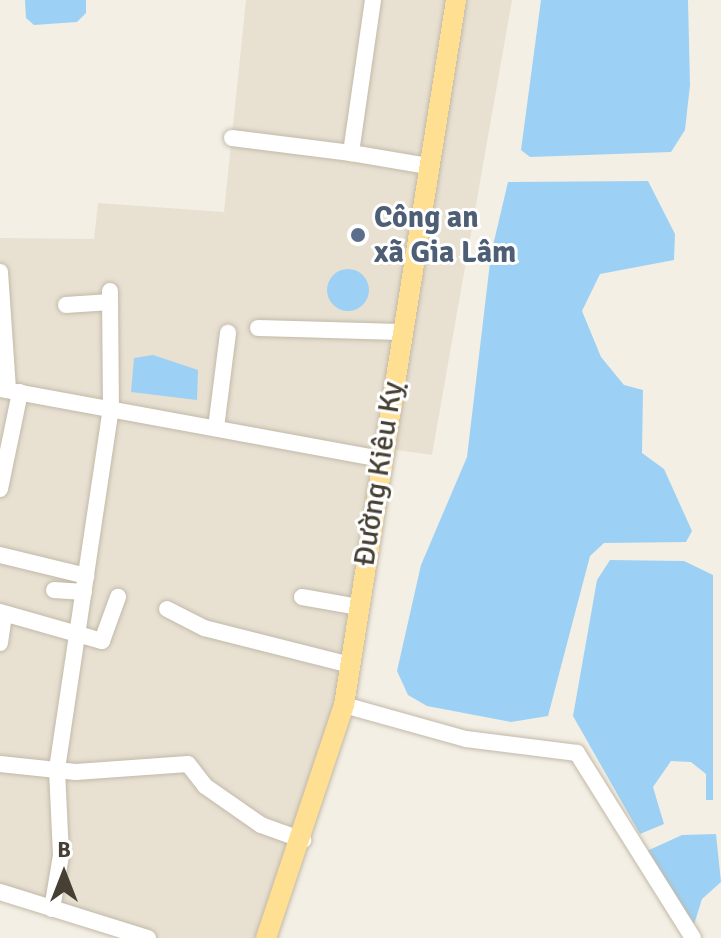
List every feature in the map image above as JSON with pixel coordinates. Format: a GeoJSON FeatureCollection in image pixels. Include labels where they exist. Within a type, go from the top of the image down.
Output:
{"type":"FeatureCollection","features":[{"type":"Feature","properties":{"kind":"main road","name":"Đường Kiêu Kỵ"},"geometry":{"type":"LineString","coordinates":[[266,938],[303,840],[344,705],[456,0]]}},
{"type":"Feature","properties":{"kind":"street"},"geometry":{"type":"LineString","coordinates":[[351,153],[373,0]]}},
{"type":"Feature","properties":{"kind":"street"},"geometry":{"type":"LineString","coordinates":[[232,138],[428,166]]}},
{"type":"Feature","properties":{"kind":"street"},"geometry":{"type":"LineString","coordinates":[[0,272],[9,390],[0,489]]}},
{"type":"Feature","properties":{"kind":"street"},"geometry":{"type":"LineString","coordinates":[[52,909],[61,855],[57,769],[111,409],[110,297],[66,305]]}},
{"type":"Feature","properties":{"kind":"street"},"geometry":{"type":"LineString","coordinates":[[258,328],[401,332]]}},
{"type":"Feature","properties":{"kind":"street"},"geometry":{"type":"LineString","coordinates":[[216,428],[228,333]]}},
{"type":"Feature","properties":{"kind":"street"},"geometry":{"type":"LineString","coordinates":[[9,390],[382,459]]}},
{"type":"Feature","properties":{"kind":"street"},"geometry":{"type":"LineString","coordinates":[[0,555],[85,584]]}},
{"type":"Feature","properties":{"kind":"street"},"geometry":{"type":"LineString","coordinates":[[54,590],[85,584]]}},
{"type":"Feature","properties":{"kind":"street"},"geometry":{"type":"LineString","coordinates":[[0,643],[2,613],[77,639],[106,640],[118,597]]}},
{"type":"Feature","properties":{"kind":"street"},"geometry":{"type":"LineString","coordinates":[[302,597],[359,607]]}},
{"type":"Feature","properties":{"kind":"street"},"geometry":{"type":"LineString","coordinates":[[167,609],[204,628],[350,665]]}},
{"type":"Feature","properties":{"kind":"street"},"geometry":{"type":"LineString","coordinates":[[344,705],[466,739],[577,753],[693,938]]}},
{"type":"Feature","properties":{"kind":"street"},"geometry":{"type":"LineString","coordinates":[[0,764],[57,769],[188,764],[205,786],[261,825],[303,840]]}},
{"type":"Feature","properties":{"kind":"street"},"geometry":{"type":"LineString","coordinates":[[0,892],[148,938]]}},
{"type":"Feature","properties":{"kind":"shaded area"},"geometry":{"type":"Polygon","coordinates":[[[246,0],[512,0],[432,455],[383,448],[335,721],[264,938],[138,938],[0,893],[0,238],[94,239],[98,203],[224,212],[246,0]]]}},
{"type":"Feature","properties":{"kind":"water"},"geometry":{"type":"Polygon","coordinates":[[[25,0],[86,0],[86,13],[77,22],[34,25],[26,18],[25,0]]]}},
{"type":"Feature","properties":{"kind":"water"},"geometry":{"type":"Polygon","coordinates":[[[541,0],[688,0],[690,85],[685,130],[671,152],[530,157],[521,150],[541,0]]]}},
{"type":"Feature","properties":{"kind":"water"},"geometry":{"type":"Polygon","coordinates":[[[648,181],[675,234],[674,260],[600,274],[582,311],[601,357],[624,385],[643,390],[642,453],[664,469],[692,531],[686,542],[604,543],[590,556],[548,716],[511,722],[427,706],[408,695],[397,671],[421,565],[467,457],[491,254],[508,182],[648,181]]]}},
{"type":"Feature","properties":{"kind":"water"},"geometry":{"type":"Polygon","coordinates":[[[348,269],[363,275],[369,290],[363,305],[348,311],[333,305],[327,290],[333,275],[348,269]]]}},
{"type":"Feature","properties":{"kind":"water"},"geometry":{"type":"Polygon","coordinates":[[[153,355],[198,370],[197,400],[131,392],[134,358],[153,355]]]}},
{"type":"Feature","properties":{"kind":"water"},"geometry":{"type":"Polygon","coordinates":[[[610,560],[684,561],[713,575],[713,800],[706,800],[706,774],[691,762],[671,761],[653,787],[664,824],[640,834],[573,716],[597,580],[610,560]]]}},
{"type":"Feature","properties":{"kind":"water"},"geometry":{"type":"Polygon","coordinates":[[[716,834],[721,882],[702,899],[692,931],[647,851],[682,835],[716,834]]]}},
{"type":"Feature","properties":{"kind":"place","name":"Công an xã Gia Lâm"},"geometry":{"type":"Point","coordinates":[358,235]}}]}
